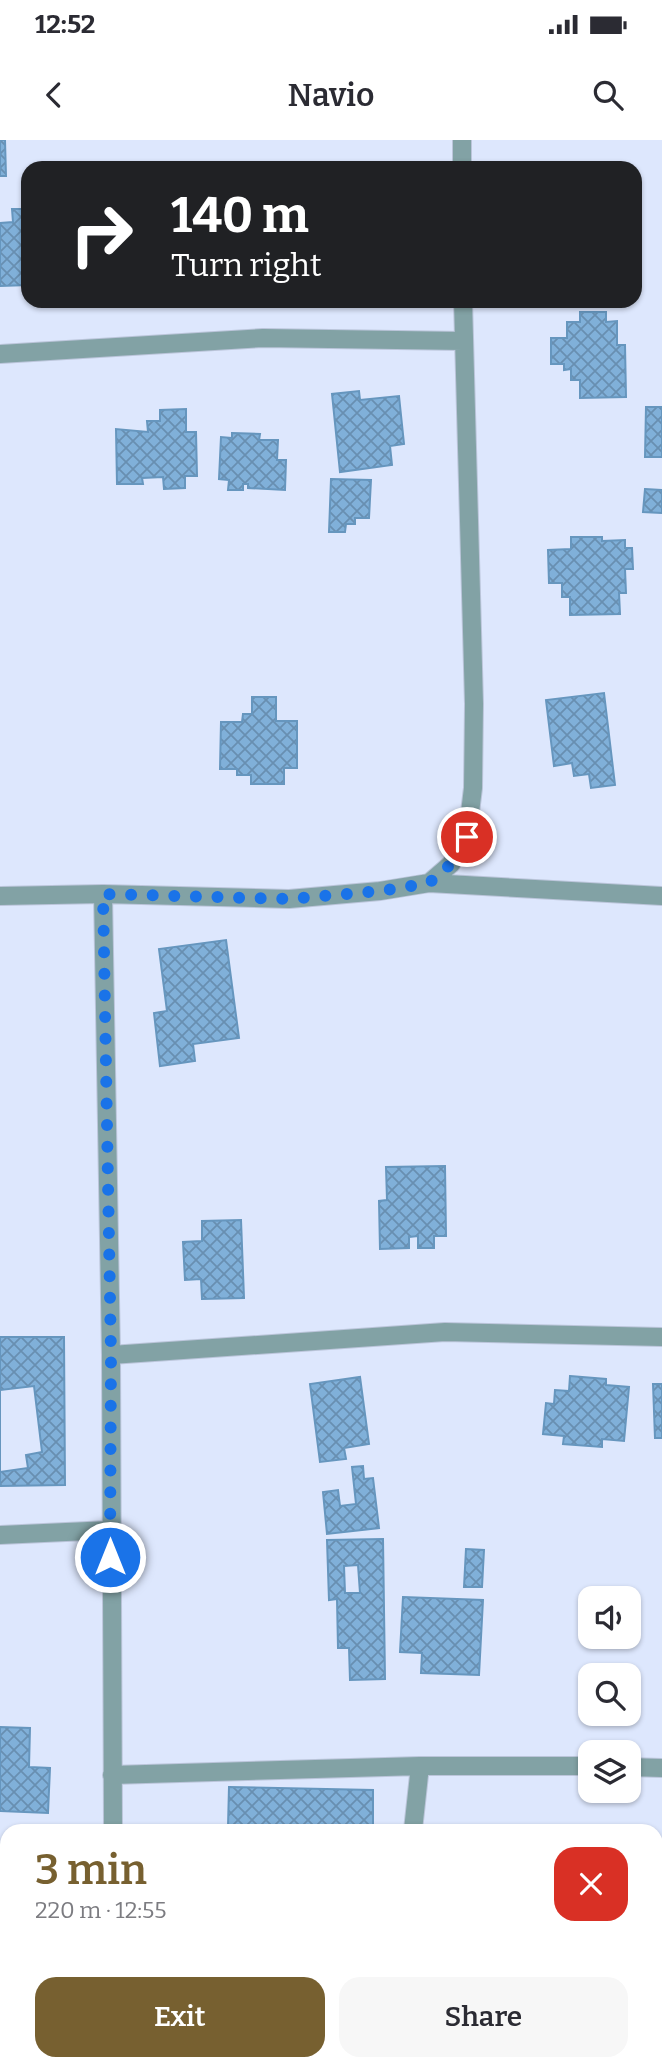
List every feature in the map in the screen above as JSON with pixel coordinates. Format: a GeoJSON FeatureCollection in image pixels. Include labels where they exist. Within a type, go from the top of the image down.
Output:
{"type":"FeatureCollection","features":[{"type":"Feature","properties":{"kind":"street"},"geometry":{"type":"LineString","coordinates":[[461,140],[462,161]]}},
{"type":"Feature","properties":{"kind":"street"},"geometry":{"type":"LineString","coordinates":[[429,883],[451,864],[467,837],[473,788],[474,704],[463,308]]}},
{"type":"Feature","properties":{"kind":"street"},"geometry":{"type":"LineString","coordinates":[[0,354],[263,338],[463,341]]}},
{"type":"Feature","properties":{"kind":"street"},"geometry":{"type":"LineString","coordinates":[[0,896],[103,894],[289,899],[380,891],[429,883],[662,896]]}},
{"type":"Feature","properties":{"kind":"street"},"geometry":{"type":"LineString","coordinates":[[103,894],[111,1355],[113,1824]]}},
{"type":"Feature","properties":{"kind":"street"},"geometry":{"type":"LineString","coordinates":[[111,1355],[445,1332],[662,1337]]}},
{"type":"Feature","properties":{"kind":"street"},"geometry":{"type":"LineString","coordinates":[[0,1535],[110,1530]]}},
{"type":"Feature","properties":{"kind":"street"},"geometry":{"type":"LineString","coordinates":[[112,1774],[420,1766],[578,1766]]}},
{"type":"Feature","properties":{"kind":"street"},"geometry":{"type":"LineString","coordinates":[[414,1824],[420,1766]]}},
{"type":"Feature","properties":{"kind":"street"},"geometry":{"type":"LineString","coordinates":[[641,1767],[662,1768]]}},
{"type":"Feature","properties":{"kind":"building"},"geometry":{"type":"Polygon","coordinates":[[[0,140],[5,140],[6,176],[0,176],[0,140]]]}},
{"type":"Feature","properties":{"kind":"building"},"geometry":{"type":"Polygon","coordinates":[[[12,209],[21,209],[21,285],[0,286],[0,223],[13,222],[12,209]]]}},
{"type":"Feature","properties":{"kind":"building"},"geometry":{"type":"Polygon","coordinates":[[[580,312],[606,312],[606,322],[617,321],[617,345],[625,345],[626,397],[580,398],[580,380],[571,380],[571,369],[564,370],[564,364],[551,364],[551,338],[567,338],[567,322],[580,322],[580,312]]]}},
{"type":"Feature","properties":{"kind":"building"},"geometry":{"type":"Polygon","coordinates":[[[359,391],[360,400],[399,396],[404,444],[390,446],[392,465],[340,472],[332,394],[359,391]]]}},
{"type":"Feature","properties":{"kind":"building"},"geometry":{"type":"Polygon","coordinates":[[[646,407],[662,407],[662,457],[645,457],[646,407]]]}},
{"type":"Feature","properties":{"kind":"building"},"geometry":{"type":"Polygon","coordinates":[[[186,409],[186,432],[196,432],[197,476],[185,476],[185,488],[164,489],[163,477],[142,478],[143,484],[117,484],[116,429],[148,432],[147,421],[160,421],[160,410],[186,409]]]}},
{"type":"Feature","properties":{"kind":"building"},"geometry":{"type":"Polygon","coordinates":[[[232,433],[260,434],[259,440],[278,440],[277,460],[286,460],[285,490],[248,488],[248,484],[243,484],[243,490],[228,490],[229,480],[219,479],[221,437],[232,438],[232,433]]]}},
{"type":"Feature","properties":{"kind":"building"},"geometry":{"type":"Polygon","coordinates":[[[331,479],[371,480],[369,518],[355,518],[355,524],[346,524],[345,532],[329,532],[331,479]]]}},
{"type":"Feature","properties":{"kind":"building"},"geometry":{"type":"Polygon","coordinates":[[[645,489],[662,490],[662,513],[643,512],[645,489]]]}},
{"type":"Feature","properties":{"kind":"building"},"geometry":{"type":"Polygon","coordinates":[[[571,537],[602,537],[602,541],[625,540],[625,548],[632,548],[633,569],[625,569],[626,593],[619,593],[620,614],[570,615],[570,597],[562,597],[562,583],[549,583],[548,550],[571,549],[571,537]]]}},
{"type":"Feature","properties":{"kind":"building"},"geometry":{"type":"Polygon","coordinates":[[[604,693],[615,785],[591,788],[589,774],[574,776],[572,763],[554,766],[546,700],[604,693]]]}},
{"type":"Feature","properties":{"kind":"building"},"geometry":{"type":"Polygon","coordinates":[[[252,697],[276,697],[276,721],[297,721],[297,768],[284,768],[284,784],[251,784],[251,775],[237,775],[237,769],[220,769],[221,722],[242,722],[243,714],[252,714],[252,697]]]}},
{"type":"Feature","properties":{"kind":"building"},"geometry":{"type":"Polygon","coordinates":[[[226,940],[239,1038],[193,1044],[195,1061],[160,1066],[154,1013],[167,1011],[159,949],[226,940]]]}},
{"type":"Feature","properties":{"kind":"building"},"geometry":{"type":"Polygon","coordinates":[[[445,1166],[446,1236],[434,1236],[434,1248],[418,1248],[418,1236],[409,1237],[409,1248],[380,1249],[379,1201],[387,1200],[386,1167],[445,1166]]]}},
{"type":"Feature","properties":{"kind":"building"},"geometry":{"type":"Polygon","coordinates":[[[241,1220],[244,1298],[202,1299],[201,1279],[185,1280],[183,1242],[202,1241],[202,1221],[241,1220]]]}},
{"type":"Feature","properties":{"kind":"building"},"geometry":{"type":"Polygon","coordinates":[[[0,1337],[64,1337],[65,1485],[0,1486],[0,1337]]]}},
{"type":"Feature","properties":{"kind":"building"},"geometry":{"type":"Polygon","coordinates":[[[570,1376],[606,1379],[606,1385],[629,1387],[624,1441],[602,1439],[602,1447],[563,1444],[564,1436],[543,1434],[546,1403],[554,1404],[555,1390],[569,1391],[570,1376]]]}},
{"type":"Feature","properties":{"kind":"building"},"geometry":{"type":"Polygon","coordinates":[[[360,1377],[369,1444],[344,1448],[346,1459],[320,1462],[310,1384],[360,1377]]]}},
{"type":"Feature","properties":{"kind":"building"},"geometry":{"type":"Polygon","coordinates":[[[653,1384],[662,1384],[662,1438],[655,1438],[653,1384]]]}},
{"type":"Feature","properties":{"kind":"building"},"geometry":{"type":"Polygon","coordinates":[[[34,1386],[42,1452],[26,1455],[28,1468],[0,1472],[0,1390],[34,1386]]]}},
{"type":"Feature","properties":{"kind":"building"},"geometry":{"type":"Polygon","coordinates":[[[363,1466],[364,1479],[373,1478],[379,1528],[327,1534],[323,1492],[338,1490],[340,1506],[356,1504],[352,1467],[363,1466]]]}},
{"type":"Feature","properties":{"kind":"building"},"geometry":{"type":"Polygon","coordinates":[[[383,1539],[385,1679],[350,1680],[349,1648],[338,1648],[337,1599],[329,1600],[327,1540],[383,1539]],[[358,1565],[344,1566],[345,1593],[360,1593],[358,1565]]]}},
{"type":"Feature","properties":{"kind":"building"},"geometry":{"type":"Polygon","coordinates":[[[466,1549],[484,1550],[482,1587],[464,1587],[466,1549]]]}},
{"type":"Feature","properties":{"kind":"building"},"geometry":{"type":"Polygon","coordinates":[[[403,1597],[483,1600],[479,1675],[421,1673],[422,1653],[400,1652],[403,1597]]]}},
{"type":"Feature","properties":{"kind":"building"},"geometry":{"type":"Polygon","coordinates":[[[0,1727],[30,1728],[29,1767],[50,1768],[48,1813],[0,1811],[0,1727]]]}},
{"type":"Feature","properties":{"kind":"building"},"geometry":{"type":"Polygon","coordinates":[[[229,1787],[373,1790],[373,1824],[228,1824],[229,1787]]]}},
{"type":"Feature","properties":{"kind":"route"},"geometry":{"type":"LineString","coordinates":[[110,1557],[111,1355],[103,894],[289,899],[380,891],[429,883],[451,864],[467,837]]}}]}
